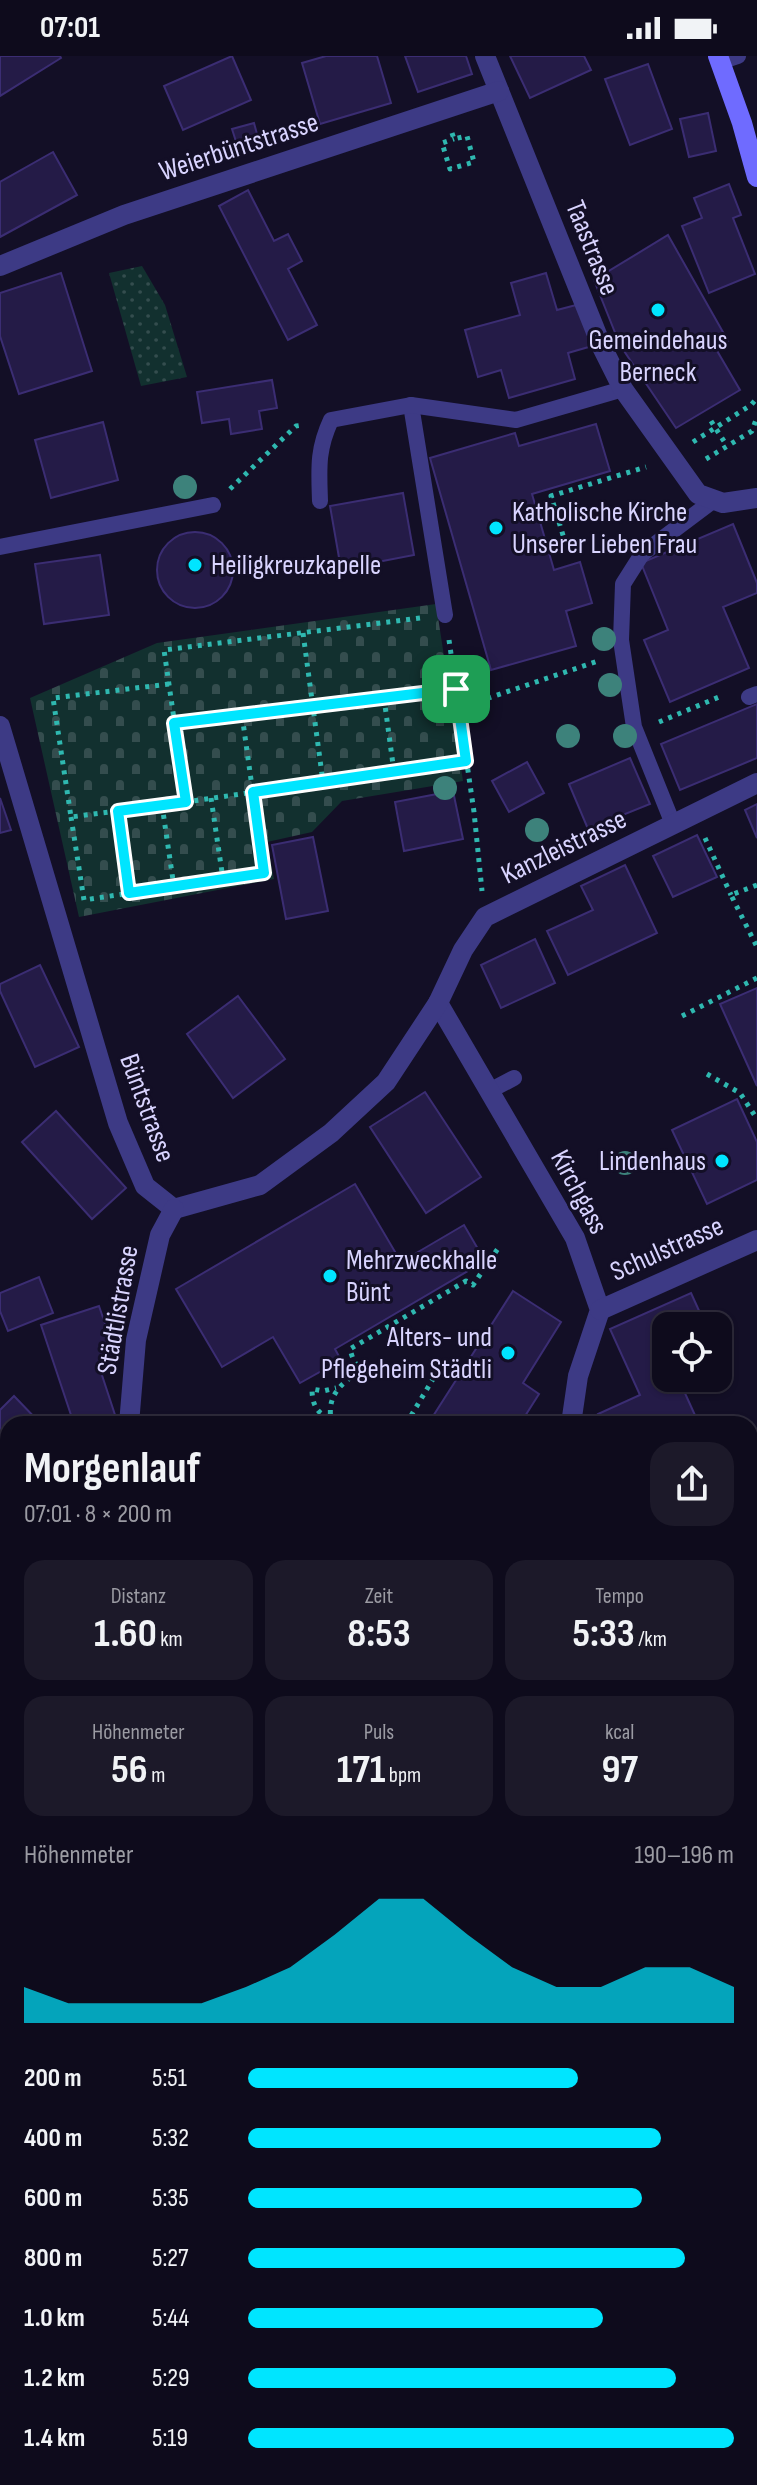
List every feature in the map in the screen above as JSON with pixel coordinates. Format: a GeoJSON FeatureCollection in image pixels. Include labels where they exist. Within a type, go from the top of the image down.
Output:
{"type":"FeatureCollection","features":[{"type":"Feature","properties":{"kind":"main road"},"geometry":{"type":"LineString","coordinates":[[725,58],[757,177]]}},
{"type":"Feature","properties":{"kind":"street","name":"Taastrasse"},"geometry":{"type":"LineString","coordinates":[[485,56],[602,347],[623,389],[698,494],[714,500]]}},
{"type":"Feature","properties":{"kind":"street","name":"Weierbüntstrasse"},"geometry":{"type":"LineString","coordinates":[[0,266],[124,215],[499,91]]}},
{"type":"Feature","properties":{"kind":"street"},"geometry":{"type":"LineString","coordinates":[[714,500],[723,503],[757,498]]}},
{"type":"Feature","properties":{"kind":"street","name":"Büntstrasse"},"geometry":{"type":"LineString","coordinates":[[0,726],[118,1123],[145,1186],[174,1209]]}},
{"type":"Feature","properties":{"kind":"street","name":"Kanzleistrasse"},"geometry":{"type":"LineString","coordinates":[[438,1003],[463,950],[485,917],[757,783]]}},
{"type":"Feature","properties":{"kind":"street"},"geometry":{"type":"LineString","coordinates":[[174,1209],[260,1185],[331,1133],[386,1082],[438,1003]]}},
{"type":"Feature","properties":{"kind":"street","name":"Kirchgass"},"geometry":{"type":"LineString","coordinates":[[438,1003],[575,1238],[600,1310]]}},
{"type":"Feature","properties":{"kind":"street","name":"Städtlistrasse"},"geometry":{"type":"LineString","coordinates":[[130,1416],[136,1340],[160,1235],[174,1209]]}},
{"type":"Feature","properties":{"kind":"street","name":"Schulstrasse"},"geometry":{"type":"LineString","coordinates":[[600,1310],[757,1240]]}},
{"type":"Feature","properties":{"kind":"street"},"geometry":{"type":"LineString","coordinates":[[572,1416],[578,1376],[600,1310]]}},
{"type":"Feature","properties":{"kind":"lane"},"geometry":{"type":"LineString","coordinates":[[320,501],[321,440],[331,420],[411,405],[516,420],[623,389]]}},
{"type":"Feature","properties":{"kind":"lane"},"geometry":{"type":"LineString","coordinates":[[411,405],[445,615]]}},
{"type":"Feature","properties":{"kind":"lane"},"geometry":{"type":"LineString","coordinates":[[673,824],[636,732],[621,640],[623,584],[642,554],[714,500]]}},
{"type":"Feature","properties":{"kind":"lane"},"geometry":{"type":"LineString","coordinates":[[0,547],[213,505]]}},
{"type":"Feature","properties":{"kind":"lane"},"geometry":{"type":"LineString","coordinates":[[491,1090],[514,1078]]}},
{"type":"Feature","properties":{"kind":"path"},"geometry":{"type":"LineString","coordinates":[[445,109],[454,139]]}},
{"type":"Feature","properties":{"kind":"path"},"geometry":{"type":"LineString","coordinates":[[467,136],[474,162],[450,169],[442,143],[454,139],[467,136]]}},
{"type":"Feature","properties":{"kind":"path"},"geometry":{"type":"LineString","coordinates":[[697,440],[757,398]]}},
{"type":"Feature","properties":{"kind":"path"},"geometry":{"type":"LineString","coordinates":[[566,545],[551,496],[668,455],[698,464],[752,431],[757,417]]}},
{"type":"Feature","properties":{"kind":"path"},"geometry":{"type":"LineString","coordinates":[[711,421],[727,446]]}},
{"type":"Feature","properties":{"kind":"path"},"geometry":{"type":"LineString","coordinates":[[213,505],[296,426]]}},
{"type":"Feature","properties":{"kind":"path"},"geometry":{"type":"LineString","coordinates":[[445,615],[485,917]]}},
{"type":"Feature","properties":{"kind":"path"},"geometry":{"type":"LineString","coordinates":[[186,802],[164,650],[426,617]]}},
{"type":"Feature","properties":{"kind":"path"},"geometry":{"type":"LineString","coordinates":[[303,633],[323,782]]}},
{"type":"Feature","properties":{"kind":"path"},"geometry":{"type":"LineString","coordinates":[[459,708],[623,653]]}},
{"type":"Feature","properties":{"kind":"path"},"geometry":{"type":"LineString","coordinates":[[169,684],[53,698],[84,900],[264,873],[242,715]]}},
{"type":"Feature","properties":{"kind":"path"},"geometry":{"type":"LineString","coordinates":[[174,723],[456,689]]}},
{"type":"Feature","properties":{"kind":"path"},"geometry":{"type":"LineString","coordinates":[[636,732],[719,697]]}},
{"type":"Feature","properties":{"kind":"path"},"geometry":{"type":"LineString","coordinates":[[384,698],[394,772]]}},
{"type":"Feature","properties":{"kind":"path"},"geometry":{"type":"LineString","coordinates":[[71,817],[466,761]]}},
{"type":"Feature","properties":{"kind":"path"},"geometry":{"type":"LineString","coordinates":[[211,798],[223,879]]}},
{"type":"Feature","properties":{"kind":"path"},"geometry":{"type":"LineString","coordinates":[[162,805],[174,887]]}},
{"type":"Feature","properties":{"kind":"path"},"geometry":{"type":"LineString","coordinates":[[118,811],[129,893]]}},
{"type":"Feature","properties":{"kind":"path"},"geometry":{"type":"LineString","coordinates":[[694,814],[757,947]]}},
{"type":"Feature","properties":{"kind":"path"},"geometry":{"type":"LineString","coordinates":[[731,895],[757,885]]}},
{"type":"Feature","properties":{"kind":"path"},"geometry":{"type":"LineString","coordinates":[[682,1016],[757,978]]}},
{"type":"Feature","properties":{"kind":"path"},"geometry":{"type":"LineString","coordinates":[[707,1074],[740,1093],[757,1119]]}},
{"type":"Feature","properties":{"kind":"path"},"geometry":{"type":"LineString","coordinates":[[411,1416],[439,1369],[434,1365],[377,1374],[362,1370],[353,1360],[350,1349],[466,1281],[473,1285],[499,1247]]}},
{"type":"Feature","properties":{"kind":"path"},"geometry":{"type":"LineString","coordinates":[[324,1416],[312,1400],[312,1389],[323,1391],[337,1388],[362,1370]]}},
{"type":"Feature","properties":{"kind":"path"},"geometry":{"type":"LineString","coordinates":[[331,1416],[331,1400],[337,1388]]}},
{"type":"Feature","properties":{"kind":"green space"},"geometry":{"type":"Polygon","coordinates":[[[142,266],[165,305],[187,377],[141,386],[109,273],[142,266]]]}},
{"type":"Feature","properties":{"kind":"green space"},"geometry":{"type":"Polygon","coordinates":[[[436,604],[463,781],[342,801],[312,832],[267,842],[274,879],[79,917],[30,698],[157,643],[436,604]]]}},
{"type":"Feature","properties":{"kind":"building"},"geometry":{"type":"Polygon","coordinates":[[[0,56],[60,56],[61,58],[0,96],[0,56]]]}},
{"type":"Feature","properties":{"kind":"building"},"geometry":{"type":"Polygon","coordinates":[[[232,56],[251,100],[183,130],[164,86],[232,56]]]}},
{"type":"Feature","properties":{"kind":"building"},"geometry":{"type":"Polygon","coordinates":[[[326,56],[377,56],[391,103],[320,124],[302,63],[326,56]]]}},
{"type":"Feature","properties":{"kind":"building"},"geometry":{"type":"Polygon","coordinates":[[[405,56],[466,56],[472,74],[418,92],[405,56]]]}},
{"type":"Feature","properties":{"kind":"building"},"geometry":{"type":"Polygon","coordinates":[[[510,56],[584,56],[591,70],[530,98],[510,56]]]}},
{"type":"Feature","properties":{"kind":"building"},"geometry":{"type":"Polygon","coordinates":[[[648,64],[672,129],[630,145],[605,79],[648,64]]]}},
{"type":"Feature","properties":{"kind":"building"},"geometry":{"type":"Polygon","coordinates":[[[708,113],[716,151],[689,157],[680,119],[708,113]]]}},
{"type":"Feature","properties":{"kind":"building"},"geometry":{"type":"Polygon","coordinates":[[[254,123],[260,145],[239,151],[232,129],[254,123]]]}},
{"type":"Feature","properties":{"kind":"building"},"geometry":{"type":"Polygon","coordinates":[[[53,152],[77,195],[0,237],[0,182],[53,152]]]}},
{"type":"Feature","properties":{"kind":"building"},"geometry":{"type":"Polygon","coordinates":[[[729,184],[741,215],[733,218],[755,274],[709,293],[682,226],[702,218],[694,198],[729,184]]]}},
{"type":"Feature","properties":{"kind":"building"},"geometry":{"type":"Polygon","coordinates":[[[248,190],[274,241],[288,234],[302,261],[288,269],[317,325],[288,340],[219,206],[248,190]]]}},
{"type":"Feature","properties":{"kind":"building","name":"Gemeindehaus Berneck"},"geometry":{"type":"Polygon","coordinates":[[[668,235],[728,341],[716,349],[740,390],[676,428],[620,345],[594,280],[668,235]]]}},
{"type":"Feature","properties":{"kind":"building"},"geometry":{"type":"Polygon","coordinates":[[[61,273],[92,371],[19,394],[0,336],[0,293],[61,273]]]}},
{"type":"Feature","properties":{"kind":"building"},"geometry":{"type":"Polygon","coordinates":[[[546,273],[557,310],[580,304],[592,346],[568,353],[575,379],[509,398],[501,370],[478,377],[465,330],[520,315],[511,283],[546,273]]]}},
{"type":"Feature","properties":{"kind":"building"},"geometry":{"type":"Polygon","coordinates":[[[272,380],[277,408],[259,411],[262,429],[231,434],[229,419],[202,423],[197,392],[272,380]]]}},
{"type":"Feature","properties":{"kind":"building"},"geometry":{"type":"Polygon","coordinates":[[[103,422],[118,480],[51,498],[35,440],[103,422]]]}},
{"type":"Feature","properties":{"kind":"building","name":"Katholische Kirche Unserer Lieben Frau"},"geometry":{"type":"Polygon","coordinates":[[[596,424],[610,471],[532,494],[554,570],[580,562],[592,603],[566,611],[576,646],[491,670],[430,458],[515,433],[519,446],[596,424]]]}},
{"type":"Feature","properties":{"kind":"building"},"geometry":{"type":"Polygon","coordinates":[[[403,493],[414,555],[341,569],[330,506],[403,493]]]}},
{"type":"Feature","properties":{"kind":"building"},"geometry":{"type":"Polygon","coordinates":[[[733,524],[757,583],[757,593],[723,607],[749,668],[670,702],[644,640],[668,630],[641,563],[733,524]]]}},
{"type":"Feature","properties":{"kind":"building","name":"Heiligkreuzkapelle"},"geometry":{"type":"Polygon","coordinates":[[[195,532],[209,535],[222,543],[230,556],[233,570],[230,584],[222,597],[209,605],[195,608],[181,605],[168,597],[160,584],[157,570],[160,556],[168,543],[181,535],[195,532]]]}},
{"type":"Feature","properties":{"kind":"building"},"geometry":{"type":"Polygon","coordinates":[[[100,555],[109,615],[44,624],[35,564],[100,555]]]}},
{"type":"Feature","properties":{"kind":"building"},"geometry":{"type":"Polygon","coordinates":[[[757,704],[757,758],[680,790],[661,744],[757,704]]]}},
{"type":"Feature","properties":{"kind":"building"},"geometry":{"type":"Polygon","coordinates":[[[630,758],[650,804],[588,829],[569,784],[630,758]]]}},
{"type":"Feature","properties":{"kind":"building"},"geometry":{"type":"Polygon","coordinates":[[[527,762],[544,793],[509,812],[492,781],[527,762]]]}},
{"type":"Feature","properties":{"kind":"building"},"geometry":{"type":"Polygon","coordinates":[[[453,791],[463,839],[404,851],[395,802],[453,791]]]}},
{"type":"Feature","properties":{"kind":"building"},"geometry":{"type":"Polygon","coordinates":[[[0,798],[11,830],[0,833],[0,798]]]}},
{"type":"Feature","properties":{"kind":"building"},"geometry":{"type":"Polygon","coordinates":[[[757,804],[757,838],[745,810],[757,804]]]}},
{"type":"Feature","properties":{"kind":"building"},"geometry":{"type":"Polygon","coordinates":[[[697,835],[717,877],[673,897],[653,856],[697,835]]]}},
{"type":"Feature","properties":{"kind":"building"},"geometry":{"type":"Polygon","coordinates":[[[313,837],[328,911],[286,919],[272,845],[313,837]]]}},
{"type":"Feature","properties":{"kind":"building"},"geometry":{"type":"Polygon","coordinates":[[[625,865],[657,933],[568,975],[547,931],[593,910],[581,886],[625,865]]]}},
{"type":"Feature","properties":{"kind":"building"},"geometry":{"type":"Polygon","coordinates":[[[535,939],[555,983],[501,1008],[481,965],[535,939]]]}},
{"type":"Feature","properties":{"kind":"building"},"geometry":{"type":"Polygon","coordinates":[[[40,965],[79,1047],[35,1067],[0,991],[0,984],[40,965]]]}},
{"type":"Feature","properties":{"kind":"building"},"geometry":{"type":"Polygon","coordinates":[[[757,988],[757,1086],[720,1004],[757,988]]]}},
{"type":"Feature","properties":{"kind":"building"},"geometry":{"type":"Polygon","coordinates":[[[238,996],[285,1059],[233,1098],[187,1034],[238,996]]]}},
{"type":"Feature","properties":{"kind":"building"},"geometry":{"type":"Polygon","coordinates":[[[425,1092],[481,1177],[426,1213],[370,1127],[425,1092]]]}},
{"type":"Feature","properties":{"kind":"building","name":"Lindenhaus"},"geometry":{"type":"Polygon","coordinates":[[[737,1099],[757,1142],[757,1180],[707,1204],[672,1130],[737,1099]]]}},
{"type":"Feature","properties":{"kind":"building"},"geometry":{"type":"Polygon","coordinates":[[[56,1111],[126,1188],[92,1219],[22,1142],[56,1111]]]}},
{"type":"Feature","properties":{"kind":"building","name":"Mehrzweckhalle Bünt"},"geometry":{"type":"Polygon","coordinates":[[[355,1184],[401,1262],[464,1225],[485,1261],[335,1349],[341,1360],[300,1383],[273,1337],[222,1367],[176,1289],[355,1184]]]}},
{"type":"Feature","properties":{"kind":"building"},"geometry":{"type":"Polygon","coordinates":[[[39,1277],[53,1313],[8,1331],[0,1311],[0,1293],[39,1277]]]}},
{"type":"Feature","properties":{"kind":"building","name":"Alters- und Pflegeheim Städtli"},"geometry":{"type":"Polygon","coordinates":[[[513,1291],[561,1322],[523,1383],[539,1394],[525,1416],[433,1416],[513,1291]]]}},
{"type":"Feature","properties":{"kind":"building"},"geometry":{"type":"Polygon","coordinates":[[[691,1293],[700,1312],[652,1312],[652,1392],[684,1392],[695,1416],[598,1414],[640,1395],[610,1329],[691,1293]]]}},
{"type":"Feature","properties":{"kind":"building"},"geometry":{"type":"Polygon","coordinates":[[[99,1306],[116,1356],[98,1363],[115,1416],[71,1416],[41,1325],[99,1306]]]}},
{"type":"Feature","properties":{"kind":"building"},"geometry":{"type":"Polygon","coordinates":[[[14,1396],[33,1416],[0,1416],[0,1410],[14,1396]]]}},
{"type":"Feature","properties":{"kind":"place","name":"Gemeindehaus Berneck"},"geometry":{"type":"Point","coordinates":[658,310]}},
{"type":"Feature","properties":{"kind":"place","name":"Katholische Kirche Unserer Lieben Frau"},"geometry":{"type":"Point","coordinates":[496,528]}},
{"type":"Feature","properties":{"kind":"place","name":"Heiligkreuzkapelle"},"geometry":{"type":"Point","coordinates":[195,565]}},
{"type":"Feature","properties":{"kind":"place","name":"Lindenhaus"},"geometry":{"type":"Point","coordinates":[722,1161]}},
{"type":"Feature","properties":{"kind":"place","name":"Mehrzweckhalle Bünt"},"geometry":{"type":"Point","coordinates":[330,1276]}},
{"type":"Feature","properties":{"kind":"place","name":"Alters- und Pflegeheim Städtli"},"geometry":{"type":"Point","coordinates":[508,1353]}},
{"type":"Feature","properties":{"kind":"route"},"geometry":{"type":"LineString","coordinates":[[456,689],[466,761],[253,792],[264,873],[129,893],[118,811],[186,802],[174,723],[456,689]]}}]}
